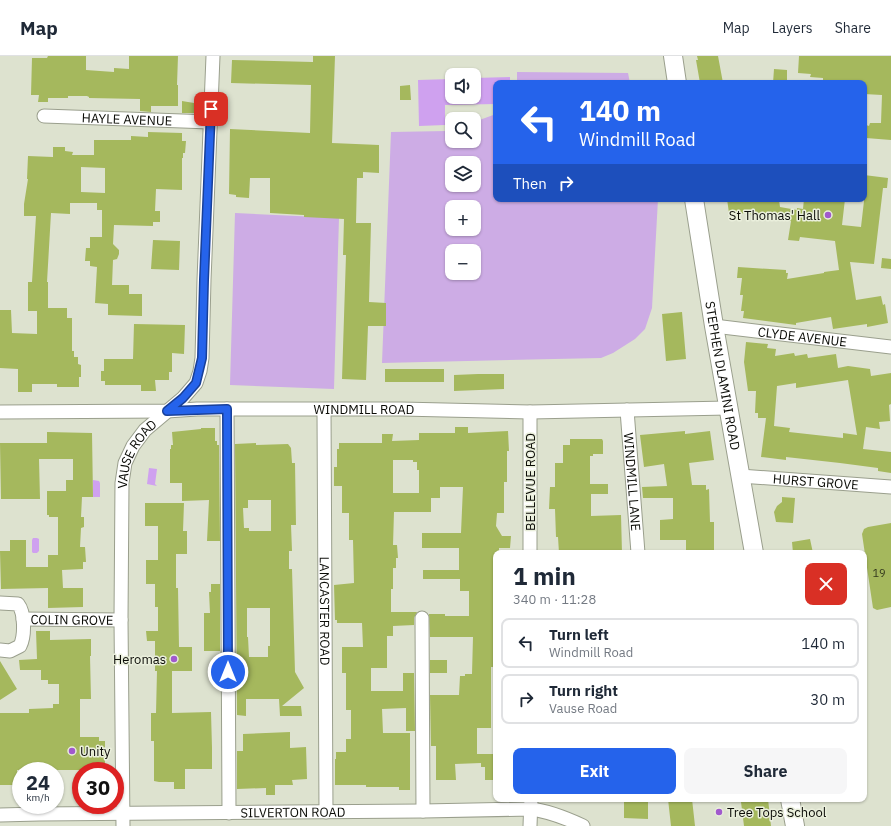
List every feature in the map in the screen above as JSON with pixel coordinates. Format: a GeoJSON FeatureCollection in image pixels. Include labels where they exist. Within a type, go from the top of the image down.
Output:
{"type":"FeatureCollection","features":[{"type":"Feature","properties":{"kind":"main road"},"geometry":{"type":"LineString","coordinates":[[673,56],[677,80]]}},
{"type":"Feature","properties":{"kind":"main road","name":"STEPHEN DLAMINI ROAD"},"geometry":{"type":"LineString","coordinates":[[694,202],[714,326],[753,550]]}},
{"type":"Feature","properties":{"kind":"main road"},"geometry":{"type":"LineString","coordinates":[[791,802],[795,826]]}},
{"type":"Feature","properties":{"kind":"street","name":"VAUSE ROAD"},"geometry":{"type":"LineString","coordinates":[[123,820],[121,620],[122,483],[125,463],[133,446],[145,430],[183,398],[196,383],[202,358],[213,56]]}},
{"type":"Feature","properties":{"kind":"street","name":"HAYLE AVENUE"},"geometry":{"type":"LineString","coordinates":[[44,116],[210,122]]}},
{"type":"Feature","properties":{"kind":"street","name":"CLYDE AVENUE"},"geometry":{"type":"LineString","coordinates":[[714,326],[891,347]]}},
{"type":"Feature","properties":{"kind":"street","name":"WINDMILL ROAD"},"geometry":{"type":"LineString","coordinates":[[0,412],[167,411],[227,409],[381,409],[530,412],[728,408]]}},
{"type":"Feature","properties":{"kind":"street"},"geometry":{"type":"LineString","coordinates":[[227,409],[229,813]]}},
{"type":"Feature","properties":{"kind":"street","name":"LANCASTER ROAD"},"geometry":{"type":"LineString","coordinates":[[324,410],[326,812]]}},
{"type":"Feature","properties":{"kind":"street","name":"WINDMILL LANE"},"geometry":{"type":"LineString","coordinates":[[627,410],[638,550]]}},
{"type":"Feature","properties":{"kind":"street","name":"BELLEVUE ROAD"},"geometry":{"type":"LineString","coordinates":[[530,412],[530,550]]}},
{"type":"Feature","properties":{"kind":"street","name":"HURST GROVE"},"geometry":{"type":"LineString","coordinates":[[740,476],[891,487]]}},
{"type":"Feature","properties":{"kind":"street","name":"COLIN GROVE"},"geometry":{"type":"LineString","coordinates":[[0,603],[18,604],[23,619],[22,642],[20,646],[10,650],[0,650]]}},
{"type":"Feature","properties":{"kind":"street"},"geometry":{"type":"LineString","coordinates":[[422,618],[423,811]]}},
{"type":"Feature","properties":{"kind":"street","name":"COLIN GROVE"},"geometry":{"type":"LineString","coordinates":[[23,619],[121,620]]}},
{"type":"Feature","properties":{"kind":"street"},"geometry":{"type":"LineString","coordinates":[[530,804],[530,826]]}},
{"type":"Feature","properties":{"kind":"street","name":"SILVERTON ROAD"},"geometry":{"type":"LineString","coordinates":[[0,815],[123,820],[229,813],[423,811],[530,804],[539,810],[565,817],[583,826]]}},
{"type":"Feature","properties":{"kind":"shaded area"},"geometry":{"type":"Polygon","coordinates":[[[517,72],[628,73],[629,80],[517,80],[517,72]]]}},
{"type":"Feature","properties":{"kind":"shaded area"},"geometry":{"type":"Polygon","coordinates":[[[510,77],[510,80],[493,80],[493,104],[445,105],[445,125],[419,126],[418,80],[445,79],[445,104],[481,104],[481,78],[510,77]]]}},
{"type":"Feature","properties":{"kind":"shaded area"},"geometry":{"type":"Polygon","coordinates":[[[493,115],[493,202],[658,202],[652,308],[645,329],[635,339],[613,353],[601,358],[382,363],[391,132],[445,131],[445,148],[481,148],[481,119],[493,115]]]}},
{"type":"Feature","properties":{"kind":"shaded area"},"geometry":{"type":"Polygon","coordinates":[[[235,213],[339,218],[334,389],[230,385],[235,213]]]}},
{"type":"Feature","properties":{"kind":"shaded area"},"geometry":{"type":"Polygon","coordinates":[[[149,468],[157,469],[155,484],[157,486],[147,484],[149,468]]]}},
{"type":"Feature","properties":{"kind":"shaded area"},"geometry":{"type":"Polygon","coordinates":[[[93,480],[99,481],[100,483],[100,497],[93,497],[93,480]]]}},
{"type":"Feature","properties":{"kind":"shaded area"},"geometry":{"type":"Polygon","coordinates":[[[33,538],[39,539],[39,551],[37,553],[32,552],[33,538]]]}},
{"type":"Feature","properties":{"kind":"building"},"geometry":{"type":"Polygon","coordinates":[[[48,56],[86,56],[86,70],[114,72],[114,68],[129,69],[129,56],[178,56],[178,106],[151,106],[151,112],[140,111],[140,99],[89,98],[87,96],[48,98],[48,102],[38,102],[39,95],[31,95],[32,58],[47,58],[48,56]]]}},
{"type":"Feature","properties":{"kind":"building"},"geometry":{"type":"Polygon","coordinates":[[[313,56],[335,56],[332,143],[379,145],[379,173],[363,172],[363,178],[357,178],[356,223],[371,223],[369,302],[386,303],[386,326],[368,326],[366,380],[342,379],[346,255],[343,255],[344,219],[304,217],[304,215],[270,213],[270,178],[250,178],[249,198],[236,197],[236,195],[229,194],[230,129],[310,133],[311,85],[231,83],[232,60],[313,62],[313,56]]]}},
{"type":"Feature","properties":{"kind":"building"},"geometry":{"type":"Polygon","coordinates":[[[697,56],[718,56],[722,80],[699,80],[696,60],[698,60],[697,56]]]}},
{"type":"Feature","properties":{"kind":"building"},"geometry":{"type":"Polygon","coordinates":[[[799,56],[891,56],[891,140],[867,138],[867,125],[869,126],[870,123],[881,123],[882,95],[867,94],[867,80],[823,80],[823,78],[810,77],[811,74],[798,73],[799,56]]]}},
{"type":"Feature","properties":{"kind":"building"},"geometry":{"type":"Polygon","coordinates":[[[774,69],[787,70],[787,80],[773,80],[774,69]]]}},
{"type":"Feature","properties":{"kind":"building"},"geometry":{"type":"Polygon","coordinates":[[[410,85],[411,100],[400,100],[400,86],[410,85]]]}},
{"type":"Feature","properties":{"kind":"building"},"geometry":{"type":"Polygon","coordinates":[[[182,101],[194,103],[194,113],[182,113],[182,101]]]}},
{"type":"Feature","properties":{"kind":"building"},"geometry":{"type":"Polygon","coordinates":[[[148,132],[182,133],[182,141],[186,141],[185,153],[183,153],[182,158],[182,190],[156,189],[155,211],[160,211],[160,222],[153,222],[153,226],[114,225],[113,244],[119,250],[119,254],[117,259],[113,260],[112,285],[129,285],[129,294],[142,294],[142,316],[108,315],[108,304],[95,303],[97,267],[90,266],[90,261],[85,261],[86,248],[90,248],[90,237],[102,237],[102,210],[97,210],[97,203],[70,203],[70,214],[51,213],[47,282],[48,308],[67,308],[67,318],[72,318],[72,351],[74,351],[74,357],[78,357],[78,364],[81,365],[81,377],[79,377],[79,387],[57,387],[57,384],[32,384],[32,392],[18,392],[18,369],[0,368],[0,310],[11,310],[12,333],[37,334],[37,311],[28,311],[28,282],[32,282],[36,216],[24,216],[24,204],[28,179],[28,156],[53,157],[53,147],[65,147],[65,151],[73,152],[72,155],[94,155],[94,140],[131,140],[131,136],[148,137],[148,132]],[[81,167],[81,192],[105,193],[105,168],[81,167]]]}},
{"type":"Feature","properties":{"kind":"building"},"geometry":{"type":"Polygon","coordinates":[[[867,175],[888,178],[887,188],[883,188],[874,264],[850,262],[856,300],[881,296],[883,305],[885,304],[888,323],[867,327],[867,324],[833,329],[831,317],[796,323],[796,325],[743,318],[744,311],[741,311],[743,295],[740,295],[742,278],[737,278],[738,267],[786,270],[786,273],[788,273],[787,279],[839,270],[835,241],[800,237],[799,241],[788,240],[791,221],[783,220],[783,216],[769,218],[768,216],[763,217],[763,214],[751,216],[751,214],[747,215],[746,213],[729,213],[727,202],[779,202],[780,207],[797,210],[797,208],[803,209],[804,202],[845,202],[842,225],[861,227],[864,202],[867,202],[867,175]]]}},
{"type":"Feature","properties":{"kind":"building"},"geometry":{"type":"Polygon","coordinates":[[[153,240],[180,241],[179,270],[151,269],[153,240]]]}},
{"type":"Feature","properties":{"kind":"building"},"geometry":{"type":"Polygon","coordinates":[[[882,258],[891,259],[891,269],[881,268],[882,258]]]}},
{"type":"Feature","properties":{"kind":"building"},"geometry":{"type":"Polygon","coordinates":[[[682,312],[686,359],[666,361],[662,314],[682,312]]]}},
{"type":"Feature","properties":{"kind":"building"},"geometry":{"type":"Polygon","coordinates":[[[134,324],[185,325],[184,354],[172,353],[172,372],[169,372],[169,380],[155,380],[156,391],[141,391],[141,385],[105,385],[105,381],[101,381],[101,371],[104,371],[104,359],[133,359],[134,324]]]}},
{"type":"Feature","properties":{"kind":"building"},"geometry":{"type":"Polygon","coordinates":[[[746,342],[768,344],[767,348],[776,349],[775,356],[794,353],[795,356],[807,354],[808,358],[836,354],[838,368],[848,366],[870,369],[871,376],[891,373],[891,404],[889,405],[890,421],[879,422],[880,429],[866,427],[863,449],[891,452],[891,473],[878,471],[878,468],[840,463],[786,457],[786,460],[761,457],[766,418],[758,418],[758,413],[755,413],[756,391],[748,391],[744,362],[746,342]],[[848,380],[796,388],[796,383],[777,386],[774,426],[790,428],[789,432],[843,438],[843,433],[857,435],[848,380]]]}},
{"type":"Feature","properties":{"kind":"building"},"geometry":{"type":"Polygon","coordinates":[[[385,369],[444,369],[444,382],[385,382],[385,369]]]}},
{"type":"Feature","properties":{"kind":"building"},"geometry":{"type":"Polygon","coordinates":[[[504,374],[504,389],[454,391],[454,375],[504,374]]]}},
{"type":"Feature","properties":{"kind":"building"},"geometry":{"type":"Polygon","coordinates":[[[455,427],[468,427],[468,433],[508,431],[509,451],[507,451],[507,482],[504,482],[504,513],[497,513],[496,526],[502,536],[511,536],[510,548],[499,548],[499,550],[493,550],[493,667],[491,667],[491,728],[477,728],[477,754],[493,754],[493,780],[485,780],[485,767],[481,767],[481,763],[455,764],[456,780],[436,780],[436,746],[431,746],[430,695],[459,695],[460,676],[472,674],[473,637],[430,637],[429,614],[469,616],[469,591],[460,591],[460,579],[423,579],[423,570],[459,570],[459,548],[422,548],[422,533],[461,533],[463,487],[440,487],[440,498],[431,498],[431,512],[394,512],[393,545],[397,545],[398,558],[396,558],[396,568],[393,568],[391,612],[417,612],[414,618],[414,625],[393,626],[393,636],[387,636],[387,668],[371,668],[371,691],[403,691],[403,673],[414,673],[415,731],[406,731],[406,708],[382,709],[383,733],[410,733],[410,790],[399,790],[399,787],[335,785],[336,752],[346,752],[346,739],[351,739],[351,710],[346,710],[346,673],[342,673],[342,647],[363,647],[362,623],[337,623],[337,620],[335,620],[334,585],[354,583],[353,540],[349,540],[349,513],[342,513],[342,486],[334,486],[334,467],[337,467],[337,449],[339,449],[339,443],[382,443],[382,434],[393,434],[392,441],[419,440],[419,433],[455,433],[455,427]],[[393,460],[393,493],[419,493],[419,470],[417,470],[417,462],[413,462],[413,460],[393,460]]]}},
{"type":"Feature","properties":{"kind":"building"},"geometry":{"type":"Polygon","coordinates":[[[201,428],[215,428],[215,441],[217,441],[217,445],[219,445],[220,541],[207,541],[209,500],[182,501],[182,483],[170,483],[170,449],[171,445],[173,445],[172,432],[201,428]]]}},
{"type":"Feature","properties":{"kind":"building"},"geometry":{"type":"Polygon","coordinates":[[[685,431],[685,434],[710,431],[714,460],[689,463],[692,485],[706,485],[706,490],[709,489],[710,522],[714,522],[714,550],[686,550],[686,540],[660,540],[660,520],[673,519],[673,498],[643,498],[642,487],[667,486],[664,464],[644,467],[640,435],[685,431]]]}},
{"type":"Feature","properties":{"kind":"building"},"geometry":{"type":"Polygon","coordinates":[[[47,432],[92,433],[93,497],[82,497],[81,517],[84,517],[84,527],[81,528],[80,547],[85,547],[86,562],[83,562],[83,569],[62,570],[63,588],[83,588],[83,607],[48,608],[48,588],[1,589],[0,551],[10,551],[10,540],[26,540],[26,567],[48,567],[48,555],[58,555],[58,517],[49,517],[49,515],[47,515],[47,491],[66,491],[66,480],[73,480],[73,459],[39,459],[40,499],[1,499],[0,443],[47,443],[47,432]]]}},
{"type":"Feature","properties":{"kind":"building"},"geometry":{"type":"Polygon","coordinates":[[[570,439],[602,439],[603,441],[603,454],[593,454],[593,456],[590,456],[590,484],[608,484],[608,494],[591,494],[591,516],[621,515],[622,550],[559,550],[558,537],[556,537],[555,509],[549,509],[550,487],[555,487],[555,463],[563,463],[563,445],[570,445],[570,439]]]}},
{"type":"Feature","properties":{"kind":"building"},"geometry":{"type":"Polygon","coordinates":[[[235,444],[288,444],[291,448],[292,463],[295,463],[296,525],[291,525],[292,551],[289,551],[289,569],[292,569],[295,672],[304,688],[282,706],[301,706],[302,716],[280,716],[279,699],[246,699],[246,716],[237,715],[235,444]],[[248,500],[248,508],[243,508],[244,528],[249,528],[249,531],[271,531],[271,500],[248,500]],[[247,608],[249,657],[268,657],[268,646],[270,646],[270,608],[247,608]]]}},
{"type":"Feature","properties":{"kind":"building"},"geometry":{"type":"Polygon","coordinates":[[[782,497],[795,498],[793,523],[776,522],[774,512],[777,506],[782,502],[782,497]]]}},
{"type":"Feature","properties":{"kind":"building"},"geometry":{"type":"Polygon","coordinates":[[[145,503],[184,503],[183,531],[187,531],[187,554],[176,554],[176,588],[178,588],[179,647],[192,647],[192,671],[172,671],[172,713],[211,712],[212,748],[212,769],[185,769],[185,789],[174,789],[174,782],[154,781],[154,741],[151,741],[151,713],[156,713],[157,671],[155,671],[155,641],[147,641],[146,631],[158,631],[158,607],[155,607],[155,584],[146,584],[146,560],[158,560],[158,526],[145,526],[145,503]]]}},
{"type":"Feature","properties":{"kind":"building"},"geometry":{"type":"Polygon","coordinates":[[[891,523],[891,607],[877,610],[873,608],[867,568],[867,550],[864,550],[862,534],[864,529],[891,523]]]}},
{"type":"Feature","properties":{"kind":"building"},"geometry":{"type":"Polygon","coordinates":[[[810,539],[812,550],[793,550],[792,542],[810,539]]]}},
{"type":"Feature","properties":{"kind":"building"},"geometry":{"type":"Polygon","coordinates":[[[211,584],[220,584],[220,651],[204,651],[204,613],[210,613],[209,592],[211,592],[211,584]]]}},
{"type":"Feature","properties":{"kind":"building"},"geometry":{"type":"Polygon","coordinates":[[[36,631],[50,631],[50,640],[91,639],[91,699],[80,699],[80,737],[99,737],[99,741],[105,741],[105,762],[72,762],[72,770],[64,770],[64,762],[12,762],[12,785],[0,785],[0,713],[29,713],[29,709],[53,708],[53,704],[59,704],[59,684],[48,684],[48,680],[41,680],[41,670],[20,670],[19,660],[37,659],[36,631]]]}},
{"type":"Feature","properties":{"kind":"building"},"geometry":{"type":"Polygon","coordinates":[[[430,660],[447,660],[447,673],[430,673],[430,660]]]}},
{"type":"Feature","properties":{"kind":"building"},"geometry":{"type":"Polygon","coordinates":[[[0,661],[17,689],[0,700],[0,661]]]}},
{"type":"Feature","properties":{"kind":"building"},"geometry":{"type":"Polygon","coordinates":[[[290,732],[290,748],[306,747],[307,779],[292,780],[293,785],[275,785],[275,795],[266,795],[266,788],[237,789],[237,751],[243,751],[243,734],[290,732]]]}},
{"type":"Feature","properties":{"kind":"building"},"geometry":{"type":"Polygon","coordinates":[[[624,802],[648,802],[648,819],[624,818],[624,802]]]}},
{"type":"Feature","properties":{"kind":"building"},"geometry":{"type":"Polygon","coordinates":[[[668,802],[692,802],[695,826],[671,826],[668,802]]]}},
{"type":"Feature","properties":{"kind":"building"},"geometry":{"type":"Polygon","coordinates":[[[741,802],[768,802],[771,826],[744,826],[741,802]]]}},
{"type":"Feature","properties":{"kind":"place","name":"St Thomas' Hall"},"geometry":{"type":"Point","coordinates":[828,215]}},
{"type":"Feature","properties":{"kind":"place","name":"Heromas"},"geometry":{"type":"Point","coordinates":[174,659]}},
{"type":"Feature","properties":{"kind":"place","name":"Unity"},"geometry":{"type":"Point","coordinates":[72,751]}},
{"type":"Feature","properties":{"kind":"place","name":"Tree Tops School"},"geometry":{"type":"Point","coordinates":[719,812]}},
{"type":"Feature","properties":{"kind":"route"},"geometry":{"type":"LineString","coordinates":[[211,109],[202,358],[196,383],[183,398],[167,411],[227,409],[228,672]]}}]}
